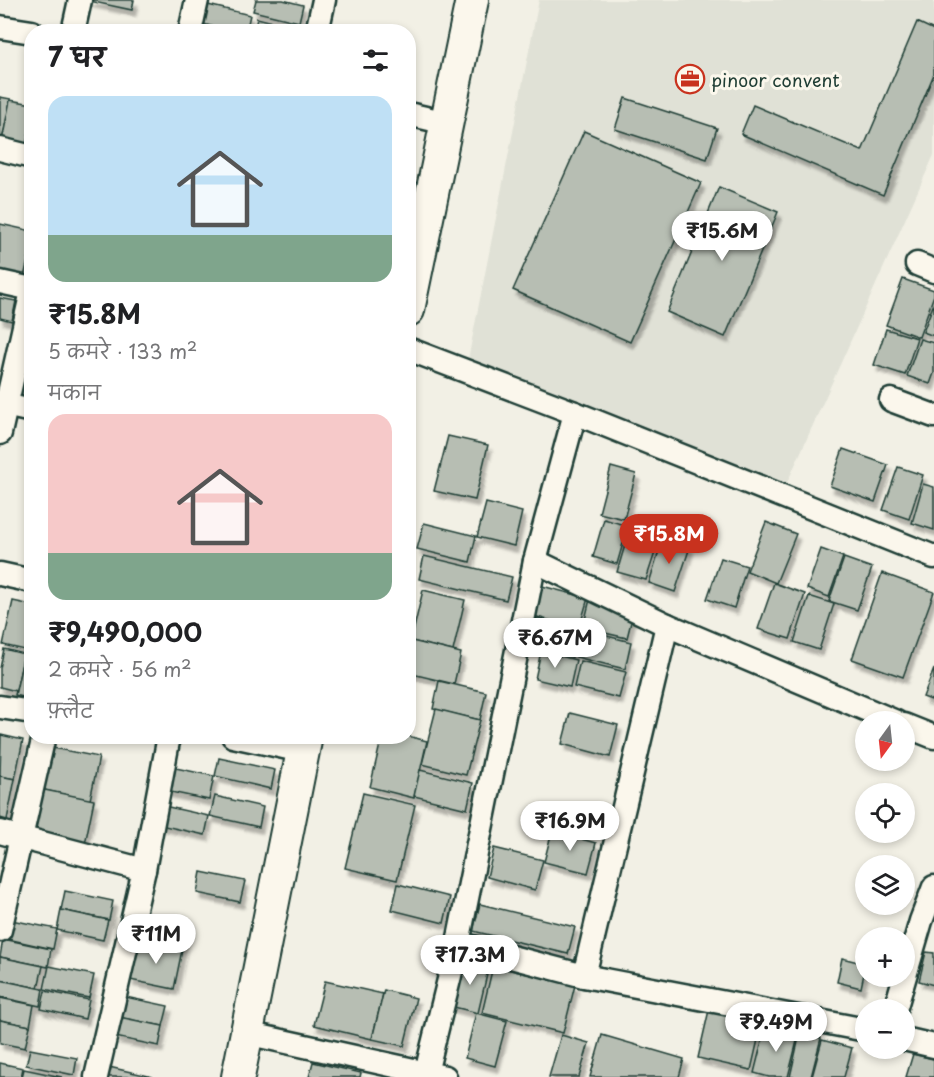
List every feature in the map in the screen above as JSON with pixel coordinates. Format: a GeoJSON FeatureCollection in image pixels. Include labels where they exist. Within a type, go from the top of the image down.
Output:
{"type":"FeatureCollection","features":[{"type":"Feature","properties":{"kind":"street"},"geometry":{"type":"LineString","coordinates":[[75,24],[80,0]]}},
{"type":"Feature","properties":{"kind":"street"},"geometry":{"type":"LineString","coordinates":[[192,24],[197,0]]}},
{"type":"Feature","properties":{"kind":"street"},"geometry":{"type":"LineString","coordinates":[[319,24],[324,0]]}},
{"type":"Feature","properties":{"kind":"street"},"geometry":{"type":"LineString","coordinates":[[416,246],[447,123],[472,0]]}},
{"type":"Feature","properties":{"kind":"street"},"geometry":{"type":"LineString","coordinates":[[0,27],[24,31]]}},
{"type":"Feature","properties":{"kind":"street"},"geometry":{"type":"LineString","coordinates":[[416,116],[447,123]]}},
{"type":"Feature","properties":{"kind":"street"},"geometry":{"type":"LineString","coordinates":[[0,149],[24,155]]}},
{"type":"Feature","properties":{"kind":"street"},"geometry":{"type":"LineString","coordinates":[[0,282],[24,288]]}},
{"type":"Feature","properties":{"kind":"street"},"geometry":{"type":"LineString","coordinates":[[0,433],[24,324]]}},
{"type":"Feature","properties":{"kind":"street"},"geometry":{"type":"LineString","coordinates":[[416,352],[575,413],[934,557]]}},
{"type":"Feature","properties":{"kind":"street"},"geometry":{"type":"LineString","coordinates":[[891,400],[934,417]]}},
{"type":"Feature","properties":{"kind":"street"},"geometry":{"type":"LineString","coordinates":[[5,405],[24,409]]}},
{"type":"Feature","properties":{"kind":"street"},"geometry":{"type":"LineString","coordinates":[[246,1033],[432,1076],[535,561],[575,413]]}},
{"type":"Feature","properties":{"kind":"street"},"geometry":{"type":"LineString","coordinates":[[535,561],[667,624],[870,711]]}},
{"type":"Feature","properties":{"kind":"street"},"geometry":{"type":"LineString","coordinates":[[0,574],[24,579]]}},
{"type":"Feature","properties":{"kind":"street"},"geometry":{"type":"LineString","coordinates":[[584,976],[667,624]]}},
{"type":"Feature","properties":{"kind":"street"},"geometry":{"type":"LineString","coordinates":[[0,707],[24,711]]}},
{"type":"Feature","properties":{"kind":"street"},"geometry":{"type":"LineString","coordinates":[[915,729],[934,737]]}},
{"type":"Feature","properties":{"kind":"street"},"geometry":{"type":"LineString","coordinates":[[0,930],[42,744]]}},
{"type":"Feature","properties":{"kind":"street"},"geometry":{"type":"LineString","coordinates":[[96,1077],[144,870],[165,744]]}},
{"type":"Feature","properties":{"kind":"street"},"geometry":{"type":"LineString","coordinates":[[238,1077],[304,744]]}},
{"type":"Feature","properties":{"kind":"street"},"geometry":{"type":"LineString","coordinates":[[0,832],[144,870]]}},
{"type":"Feature","properties":{"kind":"street"},"geometry":{"type":"LineString","coordinates":[[898,999],[921,921],[934,887]]}},
{"type":"Feature","properties":{"kind":"street"},"geometry":{"type":"LineString","coordinates":[[458,943],[584,976],[855,1028]]}},
{"type":"Feature","properties":{"kind":"street"},"geometry":{"type":"LineString","coordinates":[[915,1042],[934,1046]]}},
{"type":"Feature","properties":{"kind":"shaded area"},"geometry":{"type":"Polygon","coordinates":[[[539,0],[934,0],[934,155],[787,483],[467,365],[539,0]]]}},
{"type":"Feature","properties":{"kind":"building"},"geometry":{"type":"Polygon","coordinates":[[[89,0],[134,0],[132,10],[89,0]]]}},
{"type":"Feature","properties":{"kind":"building"},"geometry":{"type":"Polygon","coordinates":[[[256,0],[283,0],[303,5],[299,22],[253,11],[256,0]]]}},
{"type":"Feature","properties":{"kind":"building"},"geometry":{"type":"Polygon","coordinates":[[[208,5],[250,15],[248,24],[203,24],[208,5]]]}},
{"type":"Feature","properties":{"kind":"building"},"geometry":{"type":"Polygon","coordinates":[[[257,18],[282,24],[256,24],[257,18]]]}},
{"type":"Feature","properties":{"kind":"building"},"geometry":{"type":"Polygon","coordinates":[[[917,22],[934,30],[934,74],[883,195],[741,134],[753,105],[862,151],[917,22]]]}},
{"type":"Feature","properties":{"kind":"building"},"geometry":{"type":"Polygon","coordinates":[[[0,97],[11,99],[2,141],[0,141],[0,97]]]}},
{"type":"Feature","properties":{"kind":"building"},"geometry":{"type":"Polygon","coordinates":[[[625,98],[717,128],[707,159],[615,129],[625,98]]]}},
{"type":"Feature","properties":{"kind":"building"},"geometry":{"type":"Polygon","coordinates":[[[10,100],[24,103],[24,146],[2,141],[10,100]]]}},
{"type":"Feature","properties":{"kind":"building"},"geometry":{"type":"Polygon","coordinates":[[[584,131],[701,183],[630,342],[513,290],[584,131]]]}},
{"type":"Feature","properties":{"kind":"building"},"geometry":{"type":"Polygon","coordinates":[[[719,187],[778,212],[725,337],[667,312],[719,187]]]}},
{"type":"Feature","properties":{"kind":"building"},"geometry":{"type":"Polygon","coordinates":[[[0,224],[24,229],[24,277],[0,272],[0,224]]]}},
{"type":"Feature","properties":{"kind":"building"},"geometry":{"type":"Polygon","coordinates":[[[903,279],[934,290],[919,337],[886,325],[903,279]]]}},
{"type":"Feature","properties":{"kind":"building"},"geometry":{"type":"Polygon","coordinates":[[[0,298],[16,301],[12,321],[0,318],[0,298]]]}},
{"type":"Feature","properties":{"kind":"building"},"geometry":{"type":"Polygon","coordinates":[[[934,303],[934,336],[923,332],[934,303]]]}},
{"type":"Feature","properties":{"kind":"building"},"geometry":{"type":"Polygon","coordinates":[[[886,329],[917,338],[905,375],[874,365],[886,329]]]}},
{"type":"Feature","properties":{"kind":"building"},"geometry":{"type":"Polygon","coordinates":[[[920,339],[934,343],[934,373],[930,384],[907,376],[920,339]]]}},
{"type":"Feature","properties":{"kind":"building"},"geometry":{"type":"Polygon","coordinates":[[[24,373],[24,400],[18,399],[24,373]]]}},
{"type":"Feature","properties":{"kind":"building"},"geometry":{"type":"Polygon","coordinates":[[[448,436],[488,445],[475,500],[434,491],[448,436]]]}},
{"type":"Feature","properties":{"kind":"building"},"geometry":{"type":"Polygon","coordinates":[[[843,449],[888,465],[875,502],[830,486],[843,449]]]}},
{"type":"Feature","properties":{"kind":"building"},"geometry":{"type":"Polygon","coordinates":[[[611,467],[636,474],[624,519],[599,513],[611,467]]]}},
{"type":"Feature","properties":{"kind":"building"},"geometry":{"type":"Polygon","coordinates":[[[898,467],[923,475],[909,519],[883,510],[898,467]]]}},
{"type":"Feature","properties":{"kind":"building"},"geometry":{"type":"Polygon","coordinates":[[[923,484],[934,487],[934,530],[912,523],[923,484]]]}},
{"type":"Feature","properties":{"kind":"building"},"geometry":{"type":"Polygon","coordinates":[[[486,503],[522,512],[514,546],[477,537],[486,503]]]}},
{"type":"Feature","properties":{"kind":"building"},"geometry":{"type":"Polygon","coordinates":[[[604,519],[628,526],[617,564],[593,557],[604,519]]]}},
{"type":"Feature","properties":{"kind":"building"},"geometry":{"type":"Polygon","coordinates":[[[766,522],[796,534],[776,583],[747,571],[766,522]]]}},
{"type":"Feature","properties":{"kind":"building"},"geometry":{"type":"Polygon","coordinates":[[[424,523],[476,536],[470,562],[417,549],[424,523]]]}},
{"type":"Feature","properties":{"kind":"building"},"geometry":{"type":"Polygon","coordinates":[[[631,525],[661,534],[646,580],[617,572],[631,525]]]}},
{"type":"Feature","properties":{"kind":"building"},"geometry":{"type":"Polygon","coordinates":[[[663,538],[690,547],[675,592],[649,583],[663,538]]]}},
{"type":"Feature","properties":{"kind":"building"},"geometry":{"type":"Polygon","coordinates":[[[821,549],[843,557],[829,597],[807,589],[821,549]]]}},
{"type":"Feature","properties":{"kind":"building"},"geometry":{"type":"Polygon","coordinates":[[[424,556],[512,577],[506,600],[419,579],[424,556]]]}},
{"type":"Feature","properties":{"kind":"building"},"geometry":{"type":"Polygon","coordinates":[[[721,558],[747,566],[734,608],[707,599],[721,558]]]}},
{"type":"Feature","properties":{"kind":"building"},"geometry":{"type":"Polygon","coordinates":[[[844,558],[872,568],[857,610],[829,601],[844,558]]]}},
{"type":"Feature","properties":{"kind":"building"},"geometry":{"type":"Polygon","coordinates":[[[882,573],[934,592],[903,677],[852,659],[882,573]]]}},
{"type":"Feature","properties":{"kind":"building"},"geometry":{"type":"Polygon","coordinates":[[[774,583],[805,594],[790,639],[758,629],[774,583]]]}},
{"type":"Feature","properties":{"kind":"building"},"geometry":{"type":"Polygon","coordinates":[[[542,586],[588,598],[579,629],[534,616],[542,586]]]}},
{"type":"Feature","properties":{"kind":"building"},"geometry":{"type":"Polygon","coordinates":[[[423,590],[465,600],[453,651],[416,642],[416,620],[423,590]]]}},
{"type":"Feature","properties":{"kind":"building"},"geometry":{"type":"Polygon","coordinates":[[[809,596],[834,604],[819,650],[794,642],[809,596]]]}},
{"type":"Feature","properties":{"kind":"building"},"geometry":{"type":"Polygon","coordinates":[[[590,599],[634,610],[627,638],[583,628],[590,599]]]}},
{"type":"Feature","properties":{"kind":"building"},"geometry":{"type":"Polygon","coordinates":[[[13,601],[24,603],[24,650],[3,645],[13,601]]]}},
{"type":"Feature","properties":{"kind":"building"},"geometry":{"type":"Polygon","coordinates":[[[537,618],[579,629],[572,657],[530,646],[537,618]]]}},
{"type":"Feature","properties":{"kind":"building"},"geometry":{"type":"Polygon","coordinates":[[[583,630],[631,642],[625,669],[576,657],[583,630]]]}},
{"type":"Feature","properties":{"kind":"building"},"geometry":{"type":"Polygon","coordinates":[[[416,642],[461,653],[454,684],[416,675],[416,642]]]}},
{"type":"Feature","properties":{"kind":"building"},"geometry":{"type":"Polygon","coordinates":[[[4,649],[24,654],[16,691],[0,687],[0,668],[4,649]]]}},
{"type":"Feature","properties":{"kind":"building"},"geometry":{"type":"Polygon","coordinates":[[[541,651],[576,660],[570,687],[535,679],[541,651]]]}},
{"type":"Feature","properties":{"kind":"building"},"geometry":{"type":"Polygon","coordinates":[[[24,654],[24,697],[15,695],[24,654]]]}},
{"type":"Feature","properties":{"kind":"building"},"geometry":{"type":"Polygon","coordinates":[[[580,661],[626,672],[619,698],[574,687],[580,661]]]}},
{"type":"Feature","properties":{"kind":"building"},"geometry":{"type":"Polygon","coordinates":[[[934,669],[934,701],[923,697],[934,669]]]}},
{"type":"Feature","properties":{"kind":"building"},"geometry":{"type":"Polygon","coordinates":[[[439,681],[486,692],[480,720],[433,709],[439,681]]]}},
{"type":"Feature","properties":{"kind":"building"},"geometry":{"type":"Polygon","coordinates":[[[436,709],[480,720],[466,775],[422,764],[436,709]]]}},
{"type":"Feature","properties":{"kind":"building"},"geometry":{"type":"Polygon","coordinates":[[[570,713],[618,725],[610,757],[562,744],[570,713]]]}},
{"type":"Feature","properties":{"kind":"building"},"geometry":{"type":"Polygon","coordinates":[[[1,735],[23,740],[15,779],[0,776],[1,735]]]}},
{"type":"Feature","properties":{"kind":"building"},"geometry":{"type":"Polygon","coordinates":[[[416,738],[427,741],[414,798],[370,787],[380,744],[416,744],[416,738]]]}},
{"type":"Feature","properties":{"kind":"building"},"geometry":{"type":"Polygon","coordinates":[[[53,748],[99,757],[90,800],[44,790],[53,748]]]}},
{"type":"Feature","properties":{"kind":"building"},"geometry":{"type":"Polygon","coordinates":[[[219,758],[275,770],[271,789],[215,776],[219,758]]]}},
{"type":"Feature","properties":{"kind":"building"},"geometry":{"type":"Polygon","coordinates":[[[171,767],[214,776],[209,800],[166,791],[171,767]]]}},
{"type":"Feature","properties":{"kind":"building"},"geometry":{"type":"Polygon","coordinates":[[[420,770],[473,783],[467,809],[414,796],[420,770]]]}},
{"type":"Feature","properties":{"kind":"building"},"geometry":{"type":"Polygon","coordinates":[[[0,776],[15,779],[7,820],[0,818],[0,776]]]}},
{"type":"Feature","properties":{"kind":"building"},"geometry":{"type":"Polygon","coordinates":[[[40,789],[94,800],[85,844],[30,833],[40,789]]]}},
{"type":"Feature","properties":{"kind":"building"},"geometry":{"type":"Polygon","coordinates":[[[363,793],[415,805],[397,880],[345,868],[363,793]]]}},
{"type":"Feature","properties":{"kind":"building"},"geometry":{"type":"Polygon","coordinates":[[[215,796],[263,807],[259,827],[210,816],[215,796]]]}},
{"type":"Feature","properties":{"kind":"building"},"geometry":{"type":"Polygon","coordinates":[[[164,806],[209,816],[205,835],[160,825],[164,806]]]}},
{"type":"Feature","properties":{"kind":"building"},"geometry":{"type":"Polygon","coordinates":[[[552,831],[596,843],[588,873],[544,862],[552,831]]]}},
{"type":"Feature","properties":{"kind":"building"},"geometry":{"type":"Polygon","coordinates":[[[494,848],[543,860],[535,890],[487,877],[494,848]]]}},
{"type":"Feature","properties":{"kind":"building"},"geometry":{"type":"Polygon","coordinates":[[[201,872],[245,881],[240,902],[197,893],[201,872]]]}},
{"type":"Feature","properties":{"kind":"building"},"geometry":{"type":"Polygon","coordinates":[[[398,884],[450,897],[444,923],[392,910],[398,884]]]}},
{"type":"Feature","properties":{"kind":"building"},"geometry":{"type":"Polygon","coordinates":[[[65,891],[113,901],[109,920],[61,910],[65,891]]]}},
{"type":"Feature","properties":{"kind":"building"},"geometry":{"type":"Polygon","coordinates":[[[480,904],[575,927],[568,954],[473,931],[480,904]]]}},
{"type":"Feature","properties":{"kind":"building"},"geometry":{"type":"Polygon","coordinates":[[[61,910],[108,920],[103,940],[57,930],[61,910]]]}},
{"type":"Feature","properties":{"kind":"building"},"geometry":{"type":"Polygon","coordinates":[[[6,919],[57,929],[53,949],[3,938],[6,919]]]}},
{"type":"Feature","properties":{"kind":"building"},"geometry":{"type":"Polygon","coordinates":[[[143,923],[186,932],[182,950],[139,941],[143,923]]]}},
{"type":"Feature","properties":{"kind":"building"},"geometry":{"type":"Polygon","coordinates":[[[3,939],[51,949],[48,967],[0,957],[3,939]]]}},
{"type":"Feature","properties":{"kind":"building"},"geometry":{"type":"Polygon","coordinates":[[[138,941],[182,950],[174,989],[130,980],[138,941]]]}},
{"type":"Feature","properties":{"kind":"building"},"geometry":{"type":"Polygon","coordinates":[[[926,952],[934,953],[934,985],[919,981],[926,952]]]}},
{"type":"Feature","properties":{"kind":"building"},"geometry":{"type":"Polygon","coordinates":[[[0,957],[43,966],[38,988],[0,980],[0,957]]]}},
{"type":"Feature","properties":{"kind":"building"},"geometry":{"type":"Polygon","coordinates":[[[842,958],[855,961],[855,986],[837,982],[842,958]]]}},
{"type":"Feature","properties":{"kind":"building"},"geometry":{"type":"Polygon","coordinates":[[[461,959],[489,966],[478,1013],[450,1006],[461,959]]]}},
{"type":"Feature","properties":{"kind":"building"},"geometry":{"type":"Polygon","coordinates":[[[49,966],[94,975],[89,998],[44,989],[49,966]]]}},
{"type":"Feature","properties":{"kind":"building"},"geometry":{"type":"Polygon","coordinates":[[[493,966],[575,985],[563,1033],[482,1013],[493,966]]]}},
{"type":"Feature","properties":{"kind":"building"},"geometry":{"type":"Polygon","coordinates":[[[0,980],[43,989],[40,1006],[0,997],[0,980]]]}},
{"type":"Feature","properties":{"kind":"building"},"geometry":{"type":"Polygon","coordinates":[[[325,981],[383,994],[372,1039],[314,1025],[325,981]]]}},
{"type":"Feature","properties":{"kind":"building"},"geometry":{"type":"Polygon","coordinates":[[[384,990],[416,998],[404,1046],[372,1039],[384,990]]]}},
{"type":"Feature","properties":{"kind":"building"},"geometry":{"type":"Polygon","coordinates":[[[45,991],[89,1000],[85,1019],[41,1009],[45,991]]]}},
{"type":"Feature","properties":{"kind":"building"},"geometry":{"type":"Polygon","coordinates":[[[121,996],[168,1006],[163,1026],[117,1017],[121,996]]]}},
{"type":"Feature","properties":{"kind":"building"},"geometry":{"type":"Polygon","coordinates":[[[0,998],[34,1005],[30,1026],[0,1020],[0,998]]]}},
{"type":"Feature","properties":{"kind":"building"},"geometry":{"type":"Polygon","coordinates":[[[709,1010],[762,1022],[751,1070],[698,1058],[709,1010]]]}},
{"type":"Feature","properties":{"kind":"building"},"geometry":{"type":"Polygon","coordinates":[[[476,1013],[507,1021],[495,1066],[465,1058],[476,1013]]]}},
{"type":"Feature","properties":{"kind":"building"},"geometry":{"type":"Polygon","coordinates":[[[119,1017],[163,1026],[159,1046],[115,1037],[119,1017]]]}},
{"type":"Feature","properties":{"kind":"building"},"geometry":{"type":"Polygon","coordinates":[[[0,1020],[30,1026],[25,1048],[0,1043],[0,1020]]]}},
{"type":"Feature","properties":{"kind":"building"},"geometry":{"type":"Polygon","coordinates":[[[766,1025],[799,1033],[788,1077],[769,1077],[754,1073],[766,1025]]]}},
{"type":"Feature","properties":{"kind":"building"},"geometry":{"type":"Polygon","coordinates":[[[800,1033],[821,1038],[811,1077],[790,1077],[800,1033]]]}},
{"type":"Feature","properties":{"kind":"building"},"geometry":{"type":"Polygon","coordinates":[[[561,1035],[589,1043],[579,1077],[549,1077],[561,1035]]]}},
{"type":"Feature","properties":{"kind":"building"},"geometry":{"type":"Polygon","coordinates":[[[602,1035],[684,1059],[679,1077],[590,1077],[602,1035]]]}},
{"type":"Feature","properties":{"kind":"building"},"geometry":{"type":"Polygon","coordinates":[[[822,1040],[852,1048],[844,1077],[812,1077],[822,1040]]]}},
{"type":"Feature","properties":{"kind":"building"},"geometry":{"type":"Polygon","coordinates":[[[30,1049],[77,1058],[74,1075],[26,1065],[30,1049]]]}},
{"type":"Feature","properties":{"kind":"building"},"geometry":{"type":"Polygon","coordinates":[[[915,1054],[934,1059],[934,1077],[906,1077],[915,1054]]]}},
{"type":"Feature","properties":{"kind":"building"},"geometry":{"type":"Polygon","coordinates":[[[313,1062],[361,1073],[360,1077],[309,1077],[313,1062]]]}},
{"type":"Feature","properties":{"kind":"building"},"geometry":{"type":"Polygon","coordinates":[[[0,1063],[23,1068],[21,1077],[0,1077],[0,1063]]]}},
{"type":"Feature","properties":{"kind":"building"},"geometry":{"type":"Polygon","coordinates":[[[109,1067],[153,1077],[107,1077],[109,1067]]]}},
{"type":"Feature","properties":{"kind":"building"},"geometry":{"type":"Polygon","coordinates":[[[24,1069],[62,1077],[22,1077],[24,1069]]]}},
{"type":"Feature","properties":{"kind":"place","name":"pinoor convent"},"geometry":{"type":"Point","coordinates":[690,79]}}]}
